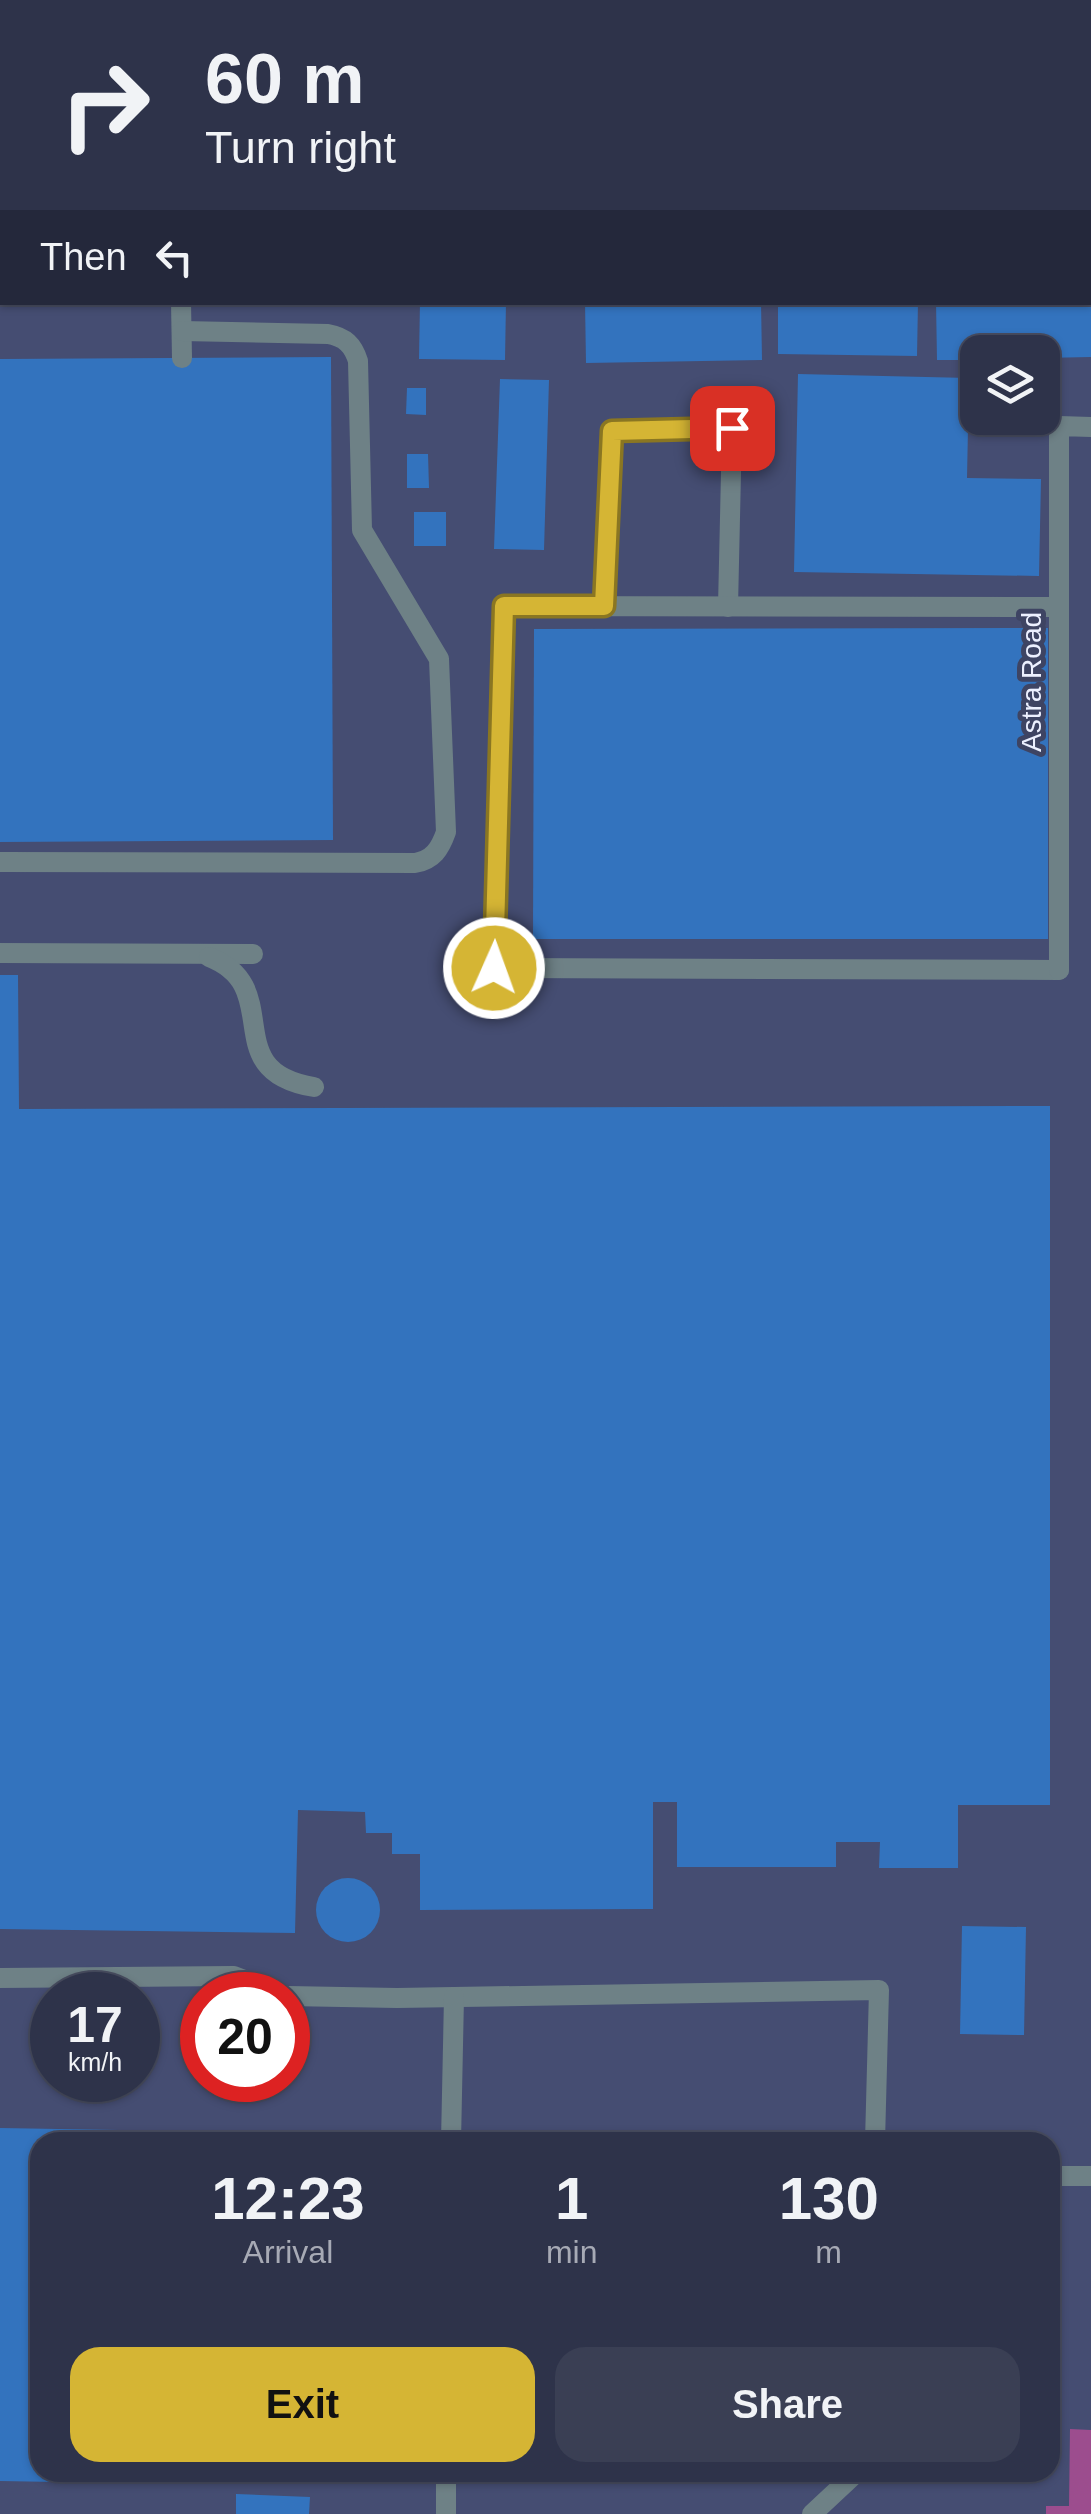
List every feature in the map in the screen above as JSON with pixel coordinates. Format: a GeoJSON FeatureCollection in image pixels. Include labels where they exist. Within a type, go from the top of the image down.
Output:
{"type":"FeatureCollection","features":[{"type":"Feature","properties":{"kind":"street"},"geometry":{"type":"LineString","coordinates":[[181,305],[182,358]]}},
{"type":"Feature","properties":{"kind":"street"},"geometry":{"type":"LineString","coordinates":[[0,862],[415,862],[426,861],[442,844],[446,832],[439,659],[362,530],[355,351],[339,336],[328,334],[182,332]]}},
{"type":"Feature","properties":{"kind":"street","name":"Astra Road"},"geometry":{"type":"LineString","coordinates":[[604,606],[504,606],[494,968],[1059,970],[1059,426],[1091,426]]}},
{"type":"Feature","properties":{"kind":"street"},"geometry":{"type":"LineString","coordinates":[[728,606],[732,428],[612,431],[604,606],[1059,607]]}},
{"type":"Feature","properties":{"kind":"street"},"geometry":{"type":"LineString","coordinates":[[0,954],[252,954]]}},
{"type":"Feature","properties":{"kind":"street"},"geometry":{"type":"LineString","coordinates":[[197,954],[224,964],[245,984],[257,1048],[273,1074],[314,1087]]}},
{"type":"Feature","properties":{"kind":"street"},"geometry":{"type":"LineString","coordinates":[[0,1978],[180,1976]]}},
{"type":"Feature","properties":{"kind":"street"},"geometry":{"type":"LineString","coordinates":[[310,1995],[454,1997],[879,1990],[876,2132]]}},
{"type":"Feature","properties":{"kind":"street"},"geometry":{"type":"LineString","coordinates":[[451,2132],[454,1997]]}},
{"type":"Feature","properties":{"kind":"street"},"geometry":{"type":"LineString","coordinates":[[1060,2175],[1091,2176]]}},
{"type":"Feature","properties":{"kind":"street"},"geometry":{"type":"LineString","coordinates":[[446,2482],[446,2514]]}},
{"type":"Feature","properties":{"kind":"street"},"geometry":{"type":"LineString","coordinates":[[812,2514],[846,2482]]}},
{"type":"Feature","properties":{"kind":"shaded area"},"geometry":{"type":"Polygon","coordinates":[[[0,305],[1091,305],[1091,2514],[0,2514],[0,305]]]}},
{"type":"Feature","properties":{"kind":"shaded area"},"geometry":{"type":"Polygon","coordinates":[[[1070,2429],[1091,2430],[1091,2514],[1046,2514],[1046,2506],[1069,2506],[1070,2429]]]}},
{"type":"Feature","properties":{"kind":"building"},"geometry":{"type":"Polygon","coordinates":[[[420,305],[506,305],[505,360],[419,359],[420,305]]]}},
{"type":"Feature","properties":{"kind":"building"},"geometry":{"type":"Polygon","coordinates":[[[585,305],[761,305],[762,360],[586,363],[585,305]]]}},
{"type":"Feature","properties":{"kind":"building"},"geometry":{"type":"Polygon","coordinates":[[[778,305],[918,305],[917,356],[778,354],[778,305]]]}},
{"type":"Feature","properties":{"kind":"building"},"geometry":{"type":"Polygon","coordinates":[[[936,305],[1091,305],[1091,357],[1060,358],[1060,335],[960,335],[960,360],[937,360],[936,305]]]}},
{"type":"Feature","properties":{"kind":"building"},"geometry":{"type":"Polygon","coordinates":[[[331,357],[333,840],[0,842],[0,359],[331,357]]]}},
{"type":"Feature","properties":{"kind":"building"},"geometry":{"type":"Polygon","coordinates":[[[798,374],[960,378],[960,435],[968,435],[967,478],[1041,479],[1039,576],[794,572],[798,374]]]}},
{"type":"Feature","properties":{"kind":"building"},"geometry":{"type":"Polygon","coordinates":[[[500,379],[549,380],[544,550],[494,549],[500,379]]]}},
{"type":"Feature","properties":{"kind":"building"},"geometry":{"type":"Polygon","coordinates":[[[407,388],[426,388],[426,415],[406,414],[407,388]]]}},
{"type":"Feature","properties":{"kind":"building"},"geometry":{"type":"Polygon","coordinates":[[[407,454],[428,454],[429,488],[407,488],[407,454]]]}},
{"type":"Feature","properties":{"kind":"building"},"geometry":{"type":"Polygon","coordinates":[[[414,512],[446,512],[446,546],[414,546],[414,512]]]}},
{"type":"Feature","properties":{"kind":"building"},"geometry":{"type":"Polygon","coordinates":[[[1048,628],[1048,939],[533,939],[534,629],[1048,628]]]}},
{"type":"Feature","properties":{"kind":"building"},"geometry":{"type":"Polygon","coordinates":[[[0,975],[18,975],[19,1109],[1050,1106],[1050,1805],[958,1805],[958,1868],[879,1868],[880,1842],[836,1842],[836,1867],[677,1867],[677,1802],[653,1802],[653,1909],[420,1910],[420,1854],[392,1854],[392,1833],[366,1833],[365,1812],[298,1810],[295,1933],[0,1929],[0,975]]]}},
{"type":"Feature","properties":{"kind":"building"},"geometry":{"type":"Polygon","coordinates":[[[348,1878],[370,1888],[380,1910],[370,1932],[348,1942],[326,1932],[316,1910],[326,1888],[348,1878]]]}},
{"type":"Feature","properties":{"kind":"building"},"geometry":{"type":"Polygon","coordinates":[[[962,1926],[1026,1927],[1024,2035],[960,2034],[962,1926]]]}},
{"type":"Feature","properties":{"kind":"building"},"geometry":{"type":"Polygon","coordinates":[[[0,2128],[178,2131],[30,2132],[30,2482],[0,2481],[0,2128]]]}},
{"type":"Feature","properties":{"kind":"building"},"geometry":{"type":"Polygon","coordinates":[[[57,2482],[171,2482],[171,2484],[57,2482]]]}},
{"type":"Feature","properties":{"kind":"building"},"geometry":{"type":"Polygon","coordinates":[[[236,2494],[310,2497],[309,2514],[236,2514],[236,2494]]]}},
{"type":"Feature","properties":{"kind":"route"},"geometry":{"type":"LineString","coordinates":[[494,968],[504,606],[604,606],[612,431],[732,428]]}}]}
